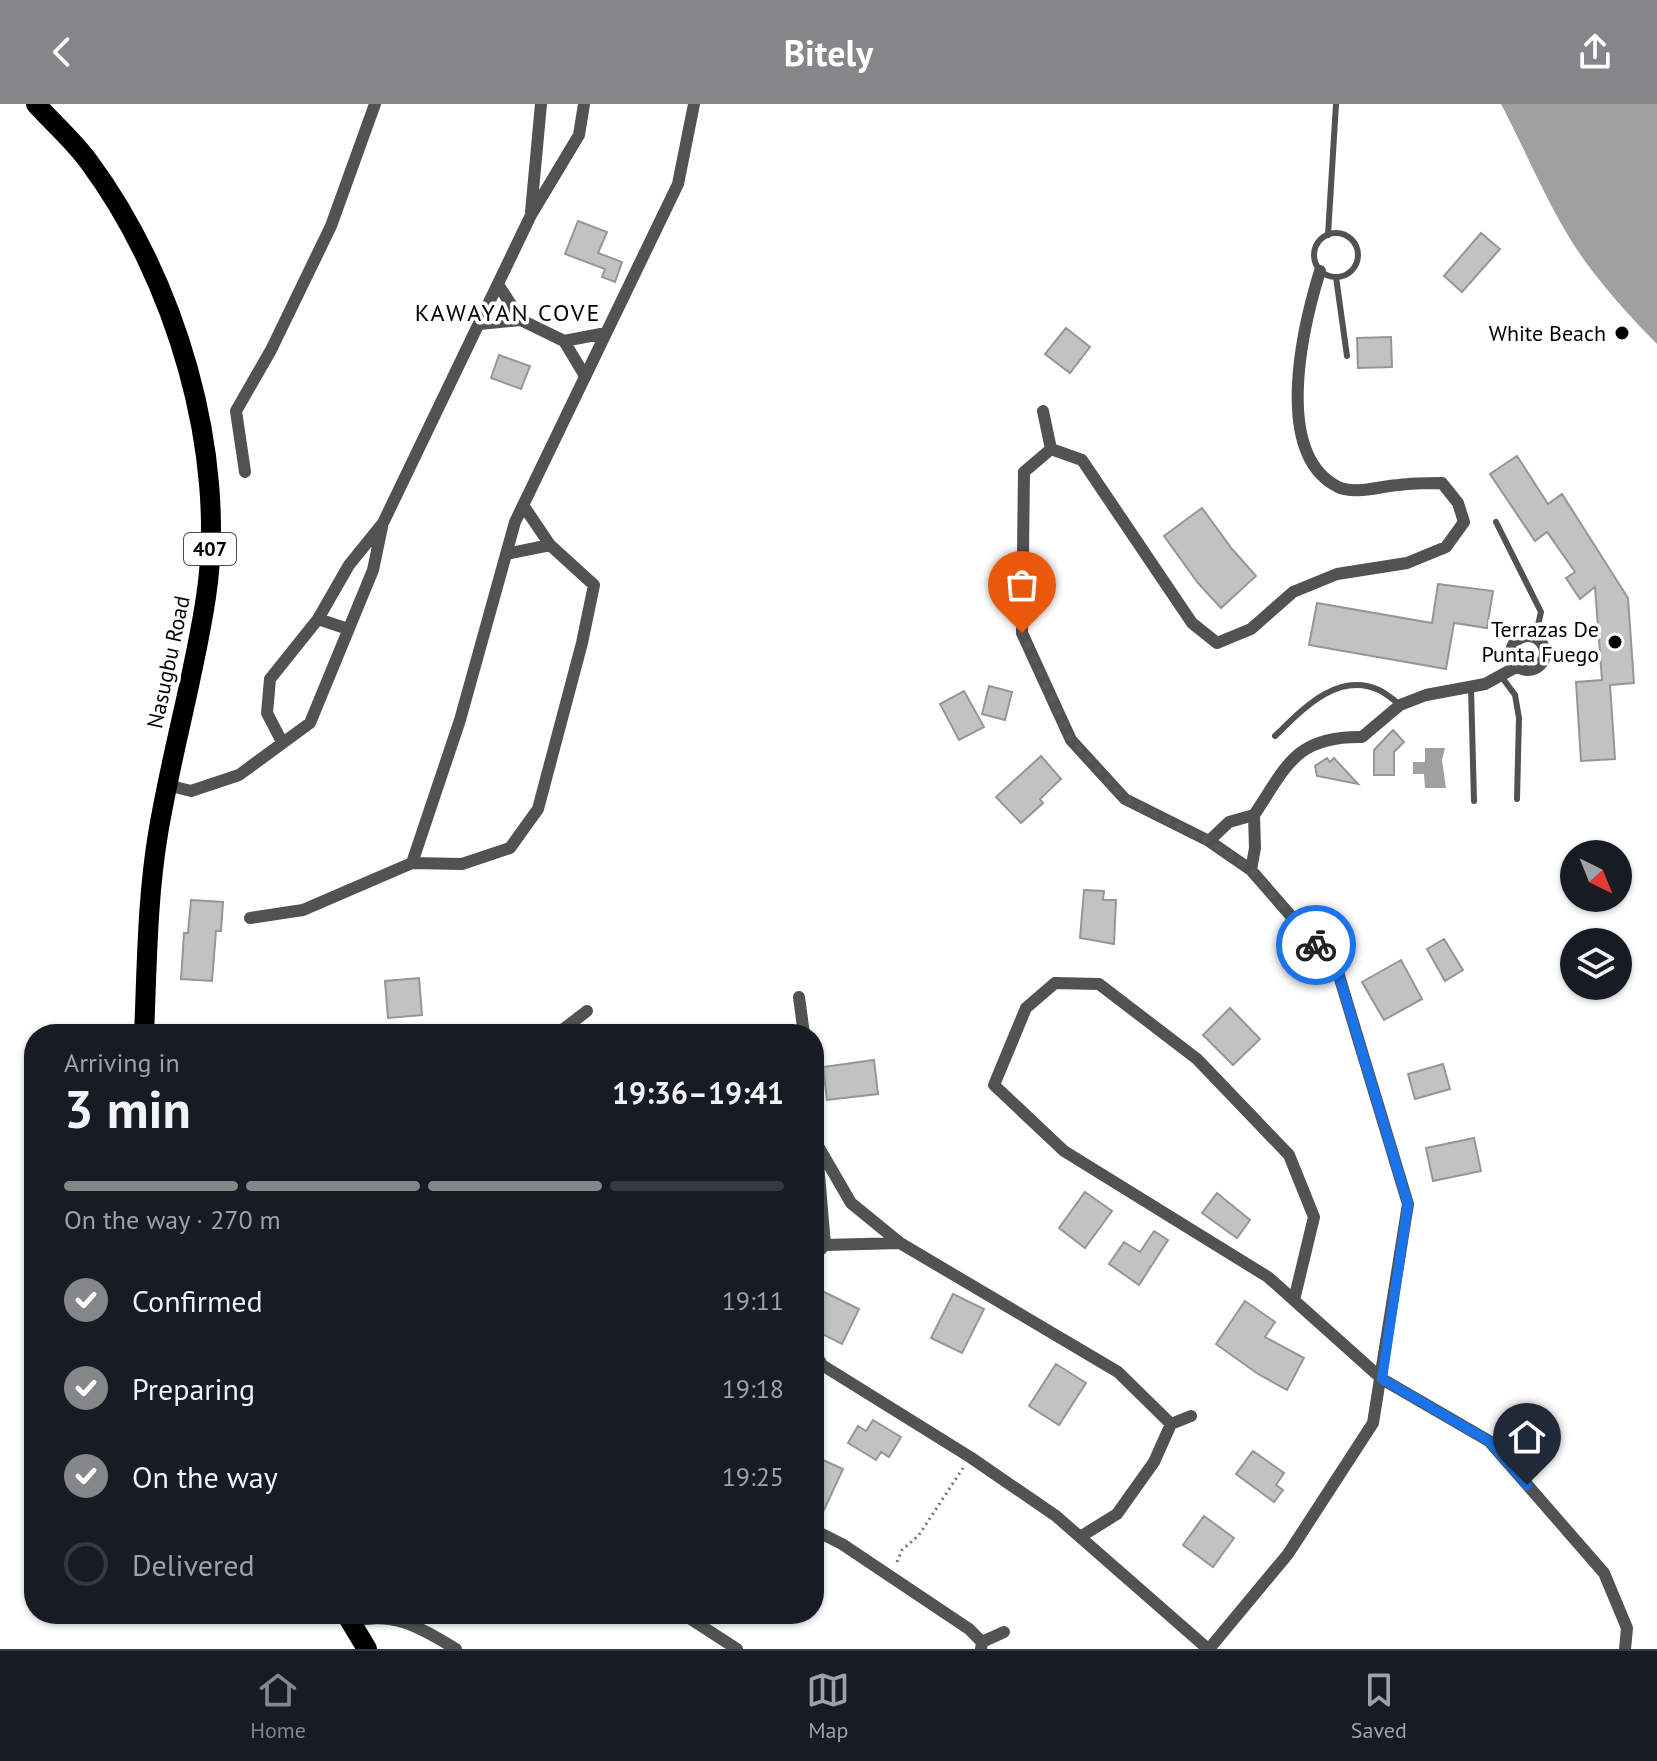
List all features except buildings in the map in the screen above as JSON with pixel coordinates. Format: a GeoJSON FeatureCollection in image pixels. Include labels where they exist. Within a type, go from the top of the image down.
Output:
{"type":"FeatureCollection","features":[{"type":"Feature","properties":{"kind":"main road","name":"Nasugbu Road"},"geometry":{"type":"LineString","coordinates":[[36,104],[89,162],[140,242],[182,350],[201,427],[212,516],[207,596],[156,852],[145,1024]]}},
{"type":"Feature","properties":{"kind":"main road"},"geometry":{"type":"LineString","coordinates":[[352,1624],[367,1649]]}},
{"type":"Feature","properties":{"kind":"street"},"geometry":{"type":"LineString","coordinates":[[245,472],[236,411],[271,350],[331,226],[375,104]]}},
{"type":"Feature","properties":{"kind":"street"},"geometry":{"type":"LineString","coordinates":[[531,215],[541,104]]}},
{"type":"Feature","properties":{"kind":"street"},"geometry":{"type":"LineString","coordinates":[[282,742],[267,713],[270,679],[318,619],[349,565],[383,523],[531,215],[579,135],[584,104]]}},
{"type":"Feature","properties":{"kind":"street"},"geometry":{"type":"LineString","coordinates":[[412,863],[460,720],[515,522],[678,184],[694,104]]}},
{"type":"Feature","properties":{"kind":"street"},"geometry":{"type":"LineString","coordinates":[[1051,449],[1082,460],[1192,623],[1217,643],[1251,629],[1293,592],[1337,574],[1407,563],[1446,547],[1464,522],[1458,503],[1442,483],[1366,490],[1339,487],[1311,464],[1296,412],[1306,317],[1320,271]]}},
{"type":"Feature","properties":{"kind":"street"},"geometry":{"type":"LineString","coordinates":[[499,286],[521,320],[564,341],[585,376]]}},
{"type":"Feature","properties":{"kind":"street"},"geometry":{"type":"LineString","coordinates":[[480,324],[521,320]]}},
{"type":"Feature","properties":{"kind":"street"},"geometry":{"type":"LineString","coordinates":[[564,341],[606,333]]}},
{"type":"Feature","properties":{"kind":"street"},"geometry":{"type":"LineString","coordinates":[[1043,411],[1051,449]]}},
{"type":"Feature","properties":{"kind":"street"},"geometry":{"type":"LineString","coordinates":[[824,1366],[970,1457],[1056,1516],[1208,1649],[1288,1554],[1373,1423],[1408,1204],[1337,969],[1251,870],[1209,841],[1125,799],[1071,740],[1022,633],[1024,472],[1051,449]]}},
{"type":"Feature","properties":{"kind":"street"},"geometry":{"type":"LineString","coordinates":[[250,918],[303,910],[412,863],[462,864],[510,848],[538,809],[582,643],[594,585],[550,545],[523,505]]}},
{"type":"Feature","properties":{"kind":"street"},"geometry":{"type":"LineString","coordinates":[[167,785],[191,791],[239,775],[310,723],[373,570],[383,523]]}},
{"type":"Feature","properties":{"kind":"street"},"geometry":{"type":"LineString","coordinates":[[506,554],[550,545]]}},
{"type":"Feature","properties":{"kind":"street"},"geometry":{"type":"LineString","coordinates":[[318,619],[348,629]]}},
{"type":"Feature","properties":{"kind":"street"},"geometry":{"type":"LineString","coordinates":[[1522,637],[1535,638],[1544,649],[1544,659],[1533,669],[1518,666],[1512,659],[1513,646],[1522,637]]}},
{"type":"Feature","properties":{"kind":"street"},"geometry":{"type":"LineString","coordinates":[[1251,870],[1255,848],[1254,815],[1285,768],[1303,749],[1335,736],[1362,737],[1400,705],[1426,695],[1485,684],[1518,666]]}},
{"type":"Feature","properties":{"kind":"street"},"geometry":{"type":"LineString","coordinates":[[1209,841],[1229,822],[1254,815]]}},
{"type":"Feature","properties":{"kind":"street"},"geometry":{"type":"LineString","coordinates":[[1294,1300],[1314,1217],[1289,1155],[1197,1059],[1099,984],[1055,983],[1026,1008],[994,1085],[1064,1151],[1268,1277],[1382,1379],[1489,1441],[1604,1573],[1627,1628],[1625,1649]]}},
{"type":"Feature","properties":{"kind":"street"},"geometry":{"type":"LineString","coordinates":[[799,997],[803,1024]]}},
{"type":"Feature","properties":{"kind":"street"},"geometry":{"type":"LineString","coordinates":[[570,1024],[587,1011]]}},
{"type":"Feature","properties":{"kind":"street"},"geometry":{"type":"LineString","coordinates":[[824,1156],[851,1203],[900,1243],[1118,1372],[1171,1424]]}},
{"type":"Feature","properties":{"kind":"street"},"geometry":{"type":"LineString","coordinates":[[824,1231],[825,1245],[900,1243]]}},
{"type":"Feature","properties":{"kind":"street"},"geometry":{"type":"LineString","coordinates":[[1080,1537],[1117,1514],[1154,1462],[1171,1424],[1191,1416]]}},
{"type":"Feature","properties":{"kind":"street"},"geometry":{"type":"LineString","coordinates":[[824,1535],[969,1629],[981,1645],[1004,1632]]}},
{"type":"Feature","properties":{"kind":"street"},"geometry":{"type":"LineString","coordinates":[[408,1624],[456,1649]]}},
{"type":"Feature","properties":{"kind":"street"},"geometry":{"type":"LineString","coordinates":[[698,1624],[737,1649]]}},
{"type":"Feature","properties":{"kind":"lane"},"geometry":{"type":"LineString","coordinates":[[1328,235],[1336,104]]}},
{"type":"Feature","properties":{"kind":"lane"},"geometry":{"type":"LineString","coordinates":[[1337,233],[1346,236],[1354,242],[1358,251],[1353,269],[1336,277],[1320,271],[1314,254],[1317,244],[1328,235],[1337,233]]}},
{"type":"Feature","properties":{"kind":"lane"},"geometry":{"type":"LineString","coordinates":[[1336,277],[1347,356]]}},
{"type":"Feature","properties":{"kind":"lane"},"geometry":{"type":"LineString","coordinates":[[1496,522],[1541,612],[1535,638]]}},
{"type":"Feature","properties":{"kind":"lane"},"geometry":{"type":"LineString","coordinates":[[1501,676],[1515,695],[1519,718],[1517,799]]}},
{"type":"Feature","properties":{"kind":"lane"},"geometry":{"type":"LineString","coordinates":[[1275,736],[1307,705],[1336,687],[1359,685],[1379,690],[1400,705]]}},
{"type":"Feature","properties":{"kind":"lane"},"geometry":{"type":"LineString","coordinates":[[1471,687],[1474,801]]}},
{"type":"Feature","properties":{"kind":"path"},"geometry":{"type":"LineString","coordinates":[[891,1577],[902,1550],[919,1535],[970,1457]]}},
{"type":"Feature","properties":{"kind":"shaded area"},"geometry":{"type":"Polygon","coordinates":[[[1501,104],[1657,104],[1657,344],[1612,295],[1574,246],[1501,104]]]}},
{"type":"Feature","properties":{"kind":"shaded area"},"geometry":{"type":"Polygon","coordinates":[[[1425,748],[1445,748],[1442,760],[1446,788],[1425,788],[1424,774],[1413,774],[1413,762],[1425,762],[1425,748]]]}},
{"type":"Feature","properties":{"kind":"way so far"},"geometry":{"type":"LineString","coordinates":[[1022,633],[1071,740],[1125,799],[1209,841],[1251,870],[1316,945]]}},
{"type":"Feature","properties":{"kind":"place","name":"White Beach"},"geometry":{"type":"Point","coordinates":[1622,333]}},
{"type":"Feature","properties":{"kind":"place","name":"Terrazas De Punta Fuego"},"geometry":{"type":"Point","coordinates":[1615,642]}},
{"type":"Feature","properties":{"kind":"district","name":"KAWAYAN COVE"},"geometry":{"type":"Point","coordinates":[508,313]}},
{"type":"Feature","properties":{"kind":"route"},"geometry":{"type":"LineString","coordinates":[[1316,945],[1337,969],[1408,1204],[1382,1379],[1489,1441],[1527,1485]]}}]}
